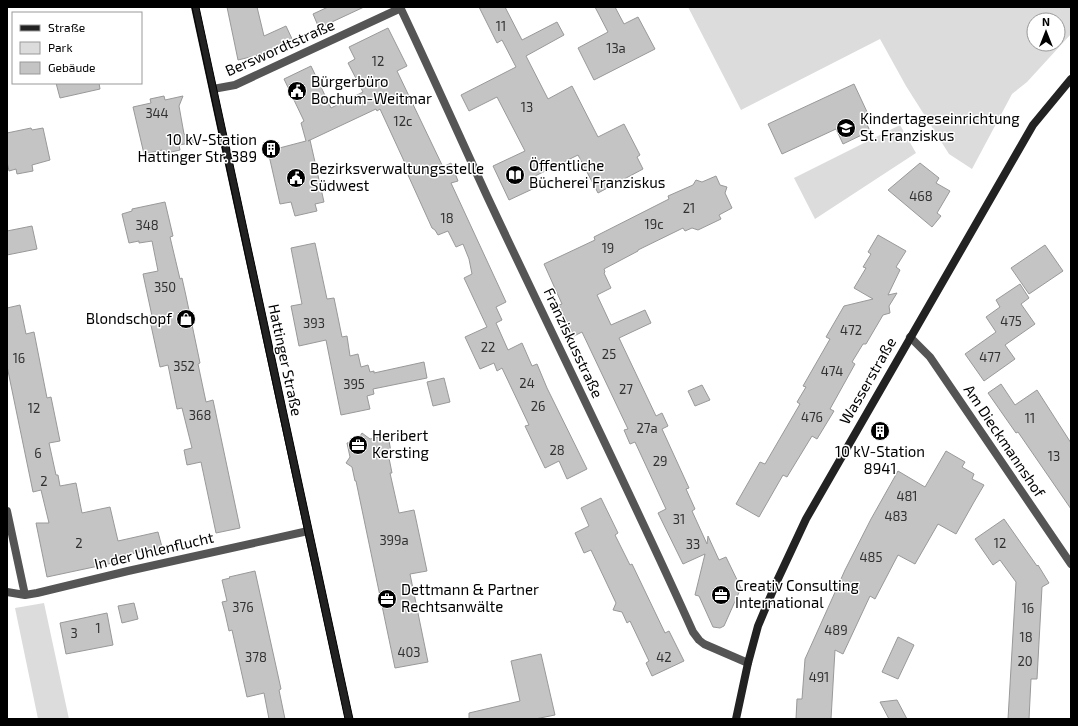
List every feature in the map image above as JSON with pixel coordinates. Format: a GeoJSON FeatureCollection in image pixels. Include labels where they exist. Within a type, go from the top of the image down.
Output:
{"type":"FeatureCollection","features":[{"type":"Feature","properties":{"kind":"main road","name":"Hattinger Straße"},"geometry":{"type":"LineString","coordinates":[[195,7],[349,719]]}},
{"type":"Feature","properties":{"kind":"main road","name":"Wasserstraße"},"geometry":{"type":"LineString","coordinates":[[736,719],[748,663],[760,619],[806,519],[910,336],[1033,125],[1071,79]]}},
{"type":"Feature","properties":{"kind":"street","name":"Berswordtstraße"},"geometry":{"type":"LineString","coordinates":[[213,89],[235,85],[400,8]]}},
{"type":"Feature","properties":{"kind":"street","name":"Franziskusstraße"},"geometry":{"type":"LineString","coordinates":[[400,8],[642,519],[693,632],[698,640],[704,644],[748,663]]}},
{"type":"Feature","properties":{"kind":"street","name":"Am Dieckmannshof"},"geometry":{"type":"LineString","coordinates":[[910,336],[930,357],[1071,564]]}},
{"type":"Feature","properties":{"kind":"street"},"geometry":{"type":"LineString","coordinates":[[7,511],[26,595]]}},
{"type":"Feature","properties":{"kind":"street","name":"In der Uhlenflucht"},"geometry":{"type":"LineString","coordinates":[[7,592],[26,595],[308,531]]}},
{"type":"Feature","properties":{"kind":"green space"},"geometry":{"type":"Polygon","coordinates":[[[688,7],[1071,7],[1071,34],[1066,39],[1066,12],[1026,12],[1026,52],[1054,52],[1027,82],[1012,94],[972,169],[949,154],[906,86],[880,39],[741,110],[688,7]]]}},
{"type":"Feature","properties":{"kind":"green space"},"geometry":{"type":"Polygon","coordinates":[[[900,125],[916,153],[815,219],[794,178],[900,125]]]}},
{"type":"Feature","properties":{"kind":"green space"},"geometry":{"type":"Polygon","coordinates":[[[44,603],[69,719],[38,719],[15,608],[44,603]]]}},
{"type":"Feature","properties":{"kind":"building"},"geometry":{"type":"Polygon","coordinates":[[[227,7],[257,7],[264,36],[286,26],[293,41],[267,53],[238,60],[227,7]]]}},
{"type":"Feature","properties":{"kind":"building"},"geometry":{"type":"Polygon","coordinates":[[[328,7],[364,7],[319,28],[313,14],[328,7]]]}},
{"type":"Feature","properties":{"kind":"building"},"geometry":{"type":"Polygon","coordinates":[[[479,7],[505,7],[522,40],[557,22],[564,35],[526,56],[548,99],[572,86],[598,137],[624,124],[640,155],[637,157],[643,169],[598,193],[578,155],[535,176],[539,186],[509,200],[493,166],[525,151],[497,97],[469,111],[461,95],[516,67],[502,40],[497,43],[479,7]]]}},
{"type":"Feature","properties":{"kind":"building"},"geometry":{"type":"Polygon","coordinates":[[[595,7],[615,7],[624,24],[638,17],[655,49],[594,80],[578,48],[608,32],[595,7]]]}},
{"type":"Feature","properties":{"kind":"building"},"geometry":{"type":"Polygon","coordinates":[[[388,28],[407,66],[397,71],[443,167],[451,163],[458,181],[451,183],[506,302],[496,307],[502,320],[496,323],[508,350],[522,343],[532,366],[537,364],[547,388],[587,469],[567,479],[559,461],[545,468],[525,426],[529,425],[502,368],[497,371],[494,363],[480,369],[465,337],[487,327],[464,278],[472,274],[469,259],[463,244],[456,247],[448,231],[438,235],[432,228],[408,175],[410,174],[380,109],[377,111],[376,109],[310,140],[324,202],[315,204],[317,211],[295,216],[291,202],[280,204],[268,151],[306,141],[301,123],[304,121],[284,79],[311,66],[331,108],[363,92],[348,63],[355,59],[349,47],[388,28]]]}},
{"type":"Feature","properties":{"kind":"building"},"geometry":{"type":"Polygon","coordinates":[[[56,84],[99,84],[100,89],[60,98],[56,84]]]}},
{"type":"Feature","properties":{"kind":"building"},"geometry":{"type":"Polygon","coordinates":[[[854,84],[868,114],[863,116],[870,131],[843,144],[836,129],[782,154],[768,124],[854,84]]]}},
{"type":"Feature","properties":{"kind":"building"},"geometry":{"type":"Polygon","coordinates":[[[164,96],[165,100],[183,96],[179,106],[184,134],[196,142],[179,145],[180,150],[163,154],[162,150],[144,154],[133,107],[151,103],[150,99],[164,96]]]}},
{"type":"Feature","properties":{"kind":"building"},"geometry":{"type":"Polygon","coordinates":[[[31,128],[32,130],[43,128],[50,160],[32,165],[33,171],[17,174],[16,169],[9,171],[7,162],[7,133],[31,128]]]}},
{"type":"Feature","properties":{"kind":"building"},"geometry":{"type":"Polygon","coordinates":[[[920,163],[939,178],[936,183],[950,191],[937,213],[941,216],[932,227],[888,190],[920,163]]]}},
{"type":"Feature","properties":{"kind":"building"},"geometry":{"type":"Polygon","coordinates":[[[716,176],[720,185],[727,187],[725,193],[732,208],[719,215],[721,219],[698,230],[692,228],[685,231],[683,228],[638,250],[604,269],[604,273],[611,288],[597,295],[611,325],[645,310],[651,323],[619,338],[656,416],[662,413],[668,426],[662,429],[689,488],[686,489],[695,509],[692,511],[707,544],[708,536],[719,560],[726,557],[741,588],[724,626],[720,628],[713,627],[699,596],[695,595],[705,554],[683,564],[658,513],[666,509],[635,442],[630,444],[624,430],[628,429],[582,332],[574,336],[559,305],[562,304],[544,264],[595,240],[594,237],[669,199],[668,196],[693,185],[696,180],[702,182],[716,176]]]}},
{"type":"Feature","properties":{"kind":"building"},"geometry":{"type":"Polygon","coordinates":[[[165,202],[173,236],[170,237],[180,279],[182,278],[186,296],[200,363],[198,364],[206,402],[213,400],[240,528],[216,533],[201,462],[187,465],[184,450],[192,448],[182,408],[177,409],[168,365],[160,367],[149,316],[152,316],[143,274],[158,271],[152,241],[129,243],[122,214],[132,211],[132,209],[165,202]]]}},
{"type":"Feature","properties":{"kind":"building"},"geometry":{"type":"Polygon","coordinates":[[[32,226],[37,249],[7,255],[7,231],[32,226]]]}},
{"type":"Feature","properties":{"kind":"building"},"geometry":{"type":"Polygon","coordinates":[[[878,235],[906,251],[896,267],[900,270],[888,295],[897,293],[889,306],[890,313],[883,315],[866,344],[863,344],[852,362],[855,364],[830,409],[834,411],[817,439],[812,436],[787,477],[783,475],[759,517],[736,504],[760,462],[765,464],[800,404],[797,402],[806,387],[803,386],[830,339],[826,337],[844,306],[873,299],[854,288],[866,268],[863,267],[871,254],[868,252],[878,235]]]}},
{"type":"Feature","properties":{"kind":"building"},"geometry":{"type":"Polygon","coordinates":[[[315,243],[327,299],[334,298],[342,337],[347,336],[350,356],[358,354],[361,367],[368,365],[370,372],[374,371],[374,373],[424,362],[427,378],[373,389],[374,394],[367,396],[370,409],[341,415],[326,340],[299,346],[291,306],[302,304],[291,248],[315,243]]]}},
{"type":"Feature","properties":{"kind":"building"},"geometry":{"type":"Polygon","coordinates":[[[1045,245],[1063,271],[1029,294],[1011,268],[1045,245]]]}},
{"type":"Feature","properties":{"kind":"building"},"geometry":{"type":"Polygon","coordinates":[[[1020,284],[1029,298],[1021,304],[1035,324],[1005,345],[1015,359],[984,381],[965,354],[996,332],[986,317],[1000,307],[996,300],[1020,284]]]}},
{"type":"Feature","properties":{"kind":"building"},"geometry":{"type":"Polygon","coordinates":[[[20,305],[26,334],[34,332],[47,398],[51,397],[60,441],[49,443],[60,486],[76,483],[82,513],[110,507],[118,541],[158,532],[162,547],[121,556],[122,561],[47,577],[36,523],[49,523],[41,490],[33,492],[7,366],[7,308],[20,305]]]}},
{"type":"Feature","properties":{"kind":"building"},"geometry":{"type":"Polygon","coordinates":[[[444,378],[450,402],[433,406],[427,382],[444,378]]]}},
{"type":"Feature","properties":{"kind":"building"},"geometry":{"type":"Polygon","coordinates":[[[1001,384],[1015,405],[1037,390],[1071,443],[1071,509],[1018,432],[1016,433],[988,393],[1001,384]]]}},
{"type":"Feature","properties":{"kind":"building"},"geometry":{"type":"Polygon","coordinates":[[[702,385],[710,400],[695,406],[688,391],[702,385]]]}},
{"type":"Feature","properties":{"kind":"building"},"geometry":{"type":"Polygon","coordinates":[[[362,433],[370,439],[388,435],[391,452],[388,453],[392,473],[390,473],[399,513],[414,510],[427,571],[410,574],[428,662],[395,668],[356,481],[352,467],[346,463],[350,457],[347,443],[357,441],[362,433]]]}},
{"type":"Feature","properties":{"kind":"building"},"geometry":{"type":"Polygon","coordinates":[[[946,451],[965,462],[962,467],[974,474],[972,479],[984,485],[956,534],[938,524],[915,564],[898,555],[875,599],[870,596],[843,654],[835,650],[831,719],[796,719],[797,699],[802,699],[805,659],[845,570],[871,519],[898,471],[925,487],[946,451]]]}},
{"type":"Feature","properties":{"kind":"building"},"geometry":{"type":"Polygon","coordinates":[[[601,498],[618,533],[615,535],[630,565],[632,564],[665,633],[669,631],[684,661],[652,676],[646,663],[649,661],[630,621],[627,623],[622,612],[613,610],[616,603],[591,550],[584,553],[575,533],[589,526],[581,508],[601,498]]]}},
{"type":"Feature","properties":{"kind":"building"},"geometry":{"type":"Polygon","coordinates":[[[1004,519],[1037,566],[1038,565],[1049,583],[1042,587],[1037,679],[1031,679],[1029,719],[1008,719],[1016,582],[1000,560],[993,565],[975,539],[1004,519]]]}},
{"type":"Feature","properties":{"kind":"building"},"geometry":{"type":"Polygon","coordinates":[[[255,571],[281,689],[279,690],[285,719],[269,719],[264,693],[247,697],[232,630],[229,631],[222,602],[227,601],[222,580],[255,571]]]}},
{"type":"Feature","properties":{"kind":"building"},"geometry":{"type":"Polygon","coordinates":[[[134,603],[138,619],[122,623],[118,606],[134,603]]]}},
{"type":"Feature","properties":{"kind":"building"},"geometry":{"type":"Polygon","coordinates":[[[107,613],[113,645],[66,654],[60,623],[107,613]]]}},
{"type":"Feature","properties":{"kind":"building"},"geometry":{"type":"Polygon","coordinates":[[[898,637],[914,645],[898,679],[882,672],[898,637]]]}},
{"type":"Feature","properties":{"kind":"building"},"geometry":{"type":"Polygon","coordinates":[[[541,654],[555,715],[535,719],[469,719],[469,713],[520,701],[511,661],[541,654]]]}},
{"type":"Feature","properties":{"kind":"building"},"geometry":{"type":"Polygon","coordinates":[[[897,700],[907,719],[889,719],[880,702],[897,700]]]}},
{"type":"Feature","properties":{"kind":"tram line"},"geometry":{"type":"LineString","coordinates":[[192,7],[345,719]]}},
{"type":"Feature","properties":{"kind":"tram line"},"geometry":{"type":"LineString","coordinates":[[199,7],[353,719]]}},
{"type":"Feature","properties":{"kind":"place","name":"Bürgerbüro Bochum-Weitmar"},"geometry":{"type":"Point","coordinates":[297,91]}},
{"type":"Feature","properties":{"kind":"place","name":"Kindertageseinrichtung St. Franziskus"},"geometry":{"type":"Point","coordinates":[846,128]}},
{"type":"Feature","properties":{"kind":"place","name":"10 kV-Station Hattinger Str. 389"},"geometry":{"type":"Point","coordinates":[271,149]}},
{"type":"Feature","properties":{"kind":"place","name":"Öffentliche Bücherei Franziskus"},"geometry":{"type":"Point","coordinates":[515,175]}},
{"type":"Feature","properties":{"kind":"place","name":"Bezirksverwaltungsstelle Südwest"},"geometry":{"type":"Point","coordinates":[296,178]}},
{"type":"Feature","properties":{"kind":"place","name":"Blondschopf"},"geometry":{"type":"Point","coordinates":[186,319]}},
{"type":"Feature","properties":{"kind":"place","name":"10 kV-Station 8941"},"geometry":{"type":"Point","coordinates":[880,431]}},
{"type":"Feature","properties":{"kind":"place","name":"Heribert Kersting"},"geometry":{"type":"Point","coordinates":[358,445]}},
{"type":"Feature","properties":{"kind":"place","name":"Creativ Consulting International"},"geometry":{"type":"Point","coordinates":[721,595]}},
{"type":"Feature","properties":{"kind":"place","name":"Dettmann & Partner Rechtsanwälte"},"geometry":{"type":"Point","coordinates":[387,599]}}]}
